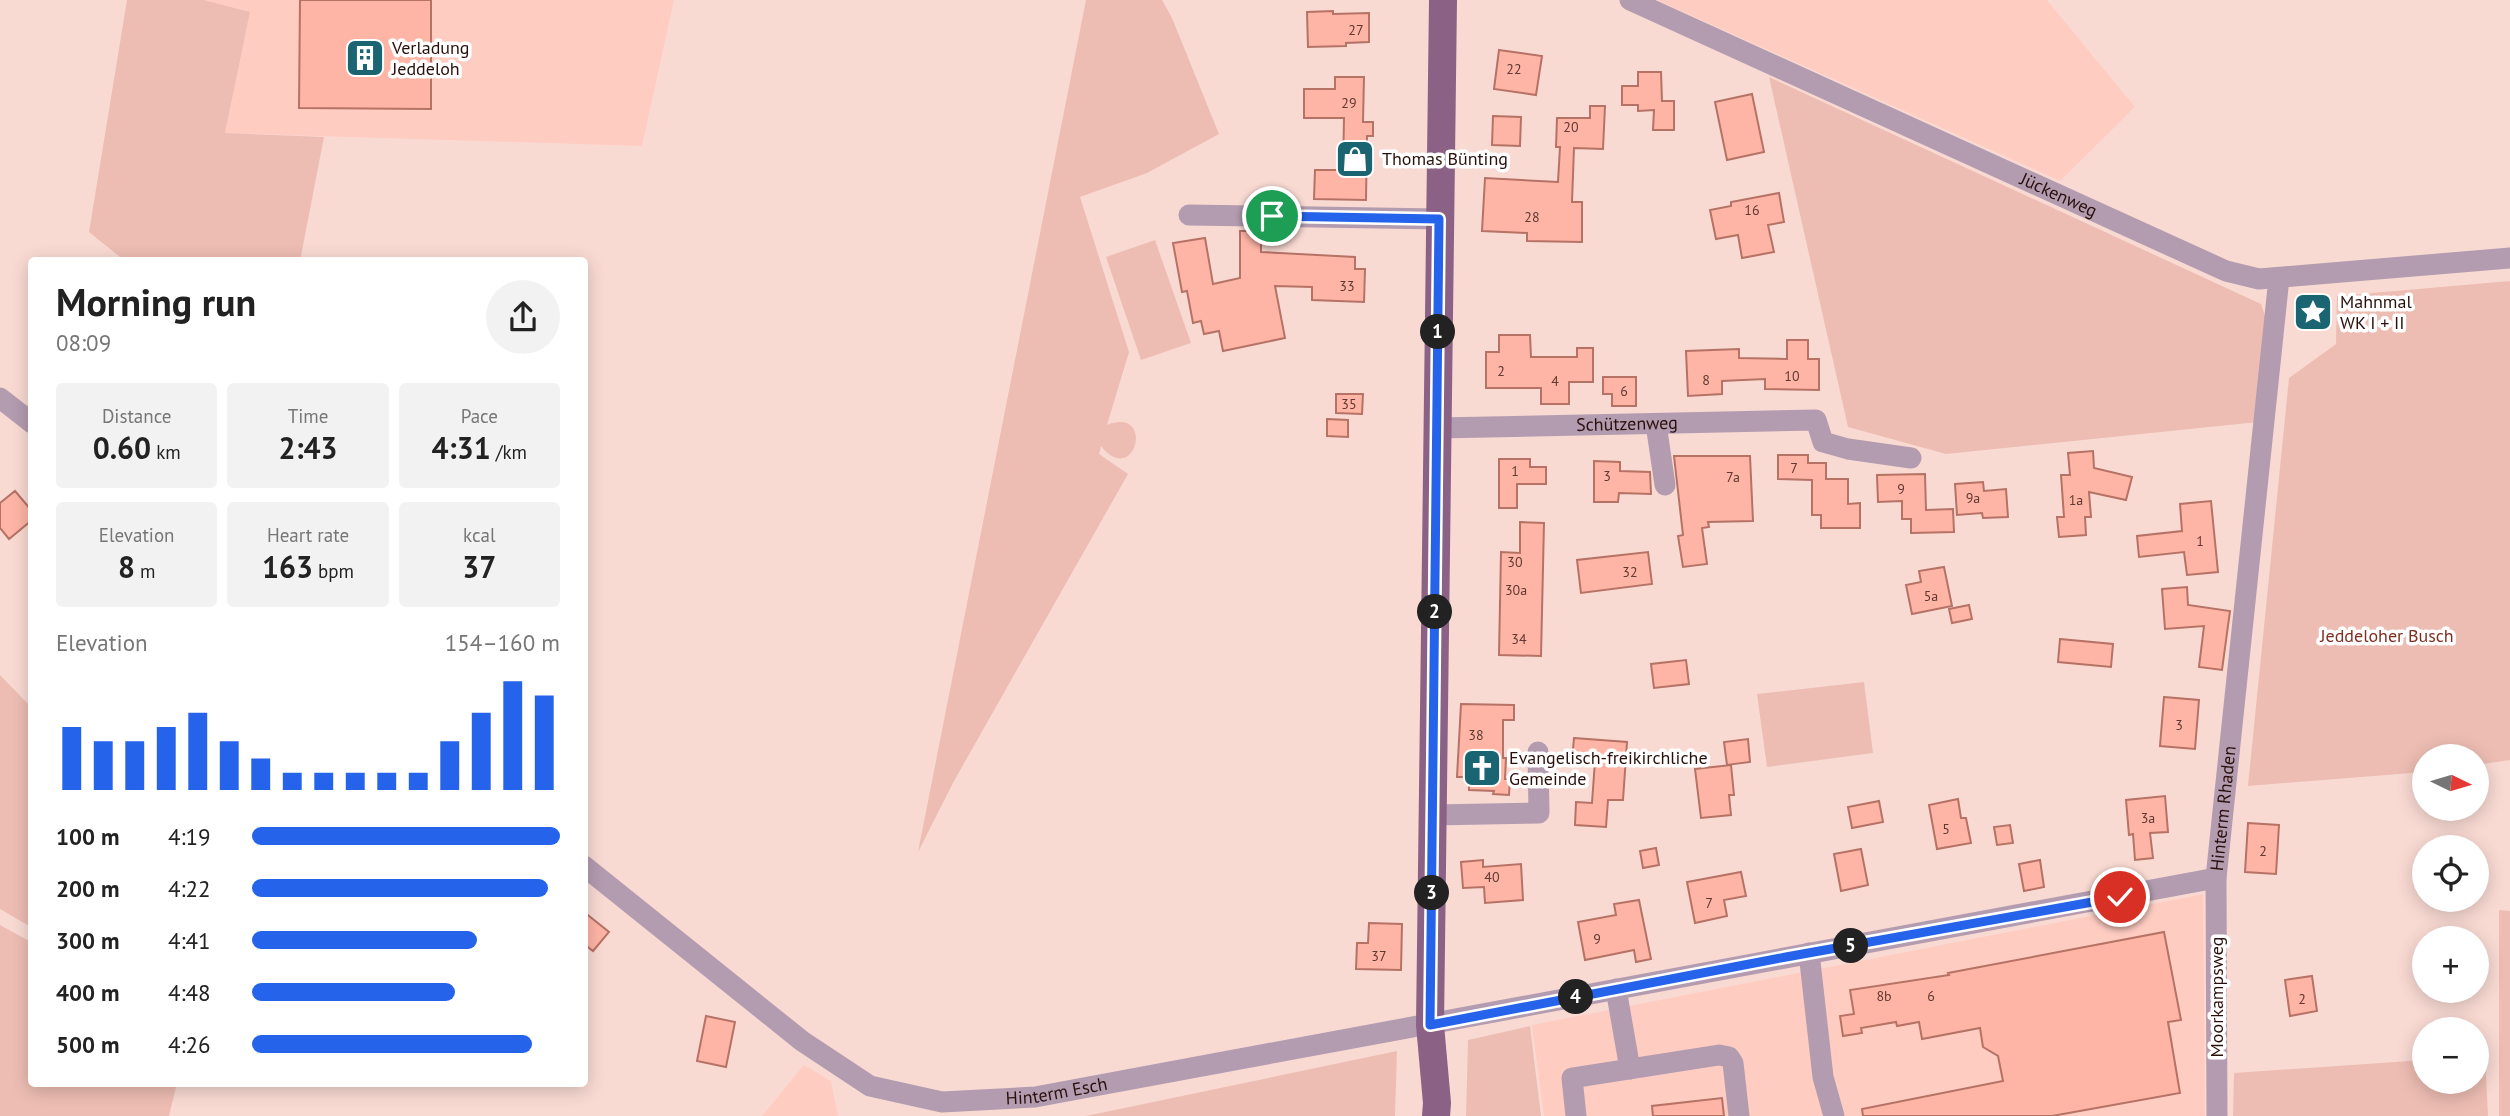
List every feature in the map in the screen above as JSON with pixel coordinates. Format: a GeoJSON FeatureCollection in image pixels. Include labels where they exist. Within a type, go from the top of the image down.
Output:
{"type":"FeatureCollection","features":[{"type":"Feature","properties":{"kind":"main road"},"geometry":{"type":"LineString","coordinates":[[1436,1116],[1430,1025],[1443,0]]}},
{"type":"Feature","properties":{"kind":"main road"},"geometry":{"type":"LineString","coordinates":[[1421,1116],[1420,1102],[1430,1025]]}},
{"type":"Feature","properties":{"kind":"street","name":"Jückenweg"},"geometry":{"type":"LineString","coordinates":[[1630,0],[2226,271],[2259,279],[2510,258]]}},
{"type":"Feature","properties":{"kind":"street"},"geometry":{"type":"LineString","coordinates":[[1189,215],[1439,219]]}},
{"type":"Feature","properties":{"kind":"street","name":"Hinterm Rhaden"},"geometry":{"type":"LineString","coordinates":[[1430,1025],[2216,878],[2279,278]]}},
{"type":"Feature","properties":{"kind":"street"},"geometry":{"type":"LineString","coordinates":[[0,398],[28,420]]}},
{"type":"Feature","properties":{"kind":"street","name":"Schützenweg"},"geometry":{"type":"LineString","coordinates":[[1438,428],[1816,419],[1823,442],[1910,458]]}},
{"type":"Feature","properties":{"kind":"street"},"geometry":{"type":"LineString","coordinates":[[1656,424],[1665,485]]}},
{"type":"Feature","properties":{"kind":"street"},"geometry":{"type":"LineString","coordinates":[[1433,815],[1539,813],[1538,752]]}},
{"type":"Feature","properties":{"kind":"street","name":"Hinterm Esch"},"geometry":{"type":"LineString","coordinates":[[588,869],[802,1041],[870,1086],[942,1102],[1035,1097],[1430,1025]]}},
{"type":"Feature","properties":{"kind":"street","name":"Moorkampsweg"},"geometry":{"type":"LineString","coordinates":[[2216,878],[2217,1116]]}},
{"type":"Feature","properties":{"kind":"street"},"geometry":{"type":"LineString","coordinates":[[1809,953],[1823,1077],[1834,1116]]}},
{"type":"Feature","properties":{"kind":"street"},"geometry":{"type":"LineString","coordinates":[[1616,989],[1630,1069]]}},
{"type":"Feature","properties":{"kind":"street"},"geometry":{"type":"LineString","coordinates":[[1576,1116],[1572,1078],[1719,1055],[1729,1057],[1733,1063],[1739,1116]]}},
{"type":"Feature","properties":{"kind":"shaded area"},"geometry":{"type":"Polygon","coordinates":[[[204,0],[674,0],[642,146],[225,133],[250,12],[204,0]]]}},
{"type":"Feature","properties":{"kind":"shaded area"},"geometry":{"type":"Polygon","coordinates":[[[1657,0],[2047,0],[2135,107],[2060,181],[1657,0]]]}},
{"type":"Feature","properties":{"kind":"shaded area"},"geometry":{"type":"Polygon","coordinates":[[[2203,894],[2205,1116],[1544,1116],[1532,1025],[2203,894]]]}},
{"type":"Feature","properties":{"kind":"shaded area"},"geometry":{"type":"Polygon","coordinates":[[[804,1065],[831,1081],[838,1116],[762,1116],[804,1065]]]}},
{"type":"Feature","properties":{"kind":"green space"},"geometry":{"type":"Polygon","coordinates":[[[127,0],[204,0],[250,12],[225,133],[324,137],[301,257],[120,257],[89,232],[127,0]]]}},
{"type":"Feature","properties":{"kind":"green space"},"geometry":{"type":"Polygon","coordinates":[[[1086,0],[1162,0],[1172,18],[1219,134],[1147,173],[1080,197],[1129,352],[1107,425],[1122,422],[1132,426],[1136,435],[1131,453],[1123,458],[1113,457],[1101,446],[1099,454],[1128,474],[954,781],[918,852],[1086,0]]]}},
{"type":"Feature","properties":{"kind":"green space"},"geometry":{"type":"Polygon","coordinates":[[[1769,77],[2261,304],[2268,325],[2258,422],[1946,454],[1848,427],[1769,77]]]}},
{"type":"Feature","properties":{"kind":"green space"},"geometry":{"type":"Polygon","coordinates":[[[1155,240],[1191,343],[1141,360],[1106,257],[1155,240]]]}},
{"type":"Feature","properties":{"kind":"green space","name":"Jeddeloher Busch"},"geometry":{"type":"Polygon","coordinates":[[[2510,281],[2510,760],[2489,763],[2489,744],[2412,744],[2412,773],[2248,786],[2289,378],[2336,344],[2337,296],[2510,281]]]}},
{"type":"Feature","properties":{"kind":"green space"},"geometry":{"type":"Polygon","coordinates":[[[0,675],[28,704],[28,925],[0,909],[0,675]]]}},
{"type":"Feature","properties":{"kind":"green space"},"geometry":{"type":"Polygon","coordinates":[[[1864,682],[1873,753],[1767,767],[1757,694],[1864,682]]]}},
{"type":"Feature","properties":{"kind":"green space"},"geometry":{"type":"Polygon","coordinates":[[[2499,910],[2510,911],[2510,1116],[2499,1116],[2499,910]]]}},
{"type":"Feature","properties":{"kind":"green space"},"geometry":{"type":"Polygon","coordinates":[[[0,925],[28,940],[28,1087],[176,1087],[169,1116],[0,1116],[0,925]]]}},
{"type":"Feature","properties":{"kind":"green space"},"geometry":{"type":"Polygon","coordinates":[[[1530,1026],[1541,1116],[1466,1116],[1468,1040],[1530,1026]]]}},
{"type":"Feature","properties":{"kind":"green space"},"geometry":{"type":"Polygon","coordinates":[[[1397,1051],[1395,1116],[1086,1116],[1397,1051]]]}},
{"type":"Feature","properties":{"kind":"green space"},"geometry":{"type":"Polygon","coordinates":[[[2412,1061],[2412,1094],[2487,1094],[2488,1116],[2233,1116],[2234,1073],[2412,1061]]]}},
{"type":"Feature","properties":{"kind":"building","name":"Verladung Jeddeloh"},"geometry":{"type":"Polygon","coordinates":[[[300,0],[431,0],[431,109],[299,108],[300,0]]]}},
{"type":"Feature","properties":{"kind":"building"},"geometry":{"type":"Polygon","coordinates":[[[1333,11],[1333,14],[1369,13],[1369,42],[1346,43],[1346,46],[1308,47],[1307,12],[1333,11]]]}},
{"type":"Feature","properties":{"kind":"building"},"geometry":{"type":"Polygon","coordinates":[[[1499,50],[1542,56],[1536,95],[1494,89],[1499,50]]]}},
{"type":"Feature","properties":{"kind":"building"},"geometry":{"type":"Polygon","coordinates":[[[1638,72],[1661,72],[1662,101],[1674,101],[1674,130],[1653,130],[1654,110],[1638,111],[1638,105],[1622,105],[1622,86],[1638,86],[1638,72]]]}},
{"type":"Feature","properties":{"kind":"building"},"geometry":{"type":"Polygon","coordinates":[[[1335,77],[1364,77],[1363,122],[1373,122],[1373,136],[1367,136],[1366,200],[1314,199],[1315,170],[1343,170],[1344,118],[1304,118],[1304,89],[1335,89],[1335,77]]]}},
{"type":"Feature","properties":{"kind":"building"},"geometry":{"type":"Polygon","coordinates":[[[1752,94],[1764,152],[1727,160],[1715,102],[1752,94]]]}},
{"type":"Feature","properties":{"kind":"building"},"geometry":{"type":"Polygon","coordinates":[[[1590,106],[1605,106],[1603,149],[1574,148],[1572,202],[1582,202],[1582,242],[1527,241],[1527,233],[1482,231],[1485,178],[1558,182],[1560,147],[1556,147],[1557,118],[1590,118],[1590,106]]]}},
{"type":"Feature","properties":{"kind":"building"},"geometry":{"type":"Polygon","coordinates":[[[1493,116],[1521,117],[1520,146],[1492,145],[1493,116]]]}},
{"type":"Feature","properties":{"kind":"building"},"geometry":{"type":"Polygon","coordinates":[[[1779,193],[1784,222],[1768,225],[1774,252],[1742,258],[1738,235],[1716,239],[1710,210],[1731,206],[1731,202],[1779,193]]]}},
{"type":"Feature","properties":{"kind":"building"},"geometry":{"type":"Polygon","coordinates":[[[1240,231],[1261,231],[1261,252],[1355,257],[1355,269],[1365,269],[1364,302],[1312,300],[1312,287],[1275,286],[1285,338],[1223,351],[1219,331],[1204,334],[1201,321],[1193,323],[1187,291],[1182,292],[1173,243],[1205,238],[1213,284],[1240,278],[1240,231]]]}},
{"type":"Feature","properties":{"kind":"building"},"geometry":{"type":"Polygon","coordinates":[[[1499,335],[1530,335],[1531,357],[1577,357],[1577,348],[1593,348],[1593,382],[1569,382],[1569,404],[1541,404],[1541,388],[1486,388],[1486,352],[1499,352],[1499,335]]]}},
{"type":"Feature","properties":{"kind":"building"},"geometry":{"type":"Polygon","coordinates":[[[1787,340],[1808,340],[1808,359],[1819,359],[1819,390],[1765,389],[1765,379],[1722,381],[1722,394],[1688,396],[1686,351],[1739,349],[1739,358],[1787,359],[1787,340]]]}},
{"type":"Feature","properties":{"kind":"building"},"geometry":{"type":"Polygon","coordinates":[[[1603,377],[1636,377],[1636,406],[1612,406],[1612,394],[1603,394],[1603,377]]]}},
{"type":"Feature","properties":{"kind":"building"},"geometry":{"type":"Polygon","coordinates":[[[1336,394],[1363,394],[1362,414],[1336,413],[1336,394]]]}},
{"type":"Feature","properties":{"kind":"building"},"geometry":{"type":"Polygon","coordinates":[[[1327,419],[1348,420],[1348,437],[1327,436],[1327,419]]]}},
{"type":"Feature","properties":{"kind":"building"},"geometry":{"type":"Polygon","coordinates":[[[2093,451],[2094,468],[2132,477],[2126,500],[2089,492],[2091,517],[2085,517],[2086,535],[2059,537],[2057,517],[2064,517],[2061,475],[2070,475],[2068,453],[2093,451]]]}},
{"type":"Feature","properties":{"kind":"building"},"geometry":{"type":"Polygon","coordinates":[[[1778,455],[1808,455],[1808,463],[1826,463],[1826,479],[1848,479],[1848,504],[1860,503],[1860,528],[1821,528],[1821,515],[1812,515],[1812,480],[1778,479],[1778,455]]]}},
{"type":"Feature","properties":{"kind":"building"},"geometry":{"type":"Polygon","coordinates":[[[1674,456],[1750,456],[1753,521],[1708,522],[1709,527],[1702,528],[1707,564],[1683,567],[1678,536],[1683,535],[1674,456]]]}},
{"type":"Feature","properties":{"kind":"building"},"geometry":{"type":"Polygon","coordinates":[[[1499,459],[1530,459],[1530,467],[1546,467],[1546,484],[1517,484],[1517,508],[1499,508],[1499,459]]]}},
{"type":"Feature","properties":{"kind":"building"},"geometry":{"type":"Polygon","coordinates":[[[1594,461],[1620,462],[1620,471],[1650,472],[1651,494],[1619,493],[1618,502],[1594,502],[1594,461]]]}},
{"type":"Feature","properties":{"kind":"building"},"geometry":{"type":"Polygon","coordinates":[[[1925,474],[1926,510],[1953,509],[1954,532],[1911,533],[1911,519],[1902,519],[1902,501],[1878,502],[1877,475],[1925,474]]]}},
{"type":"Feature","properties":{"kind":"building"},"geometry":{"type":"Polygon","coordinates":[[[1983,482],[1984,491],[2006,489],[2008,517],[1983,518],[1982,513],[1957,515],[1955,484],[1983,482]]]}},
{"type":"Feature","properties":{"kind":"building"},"geometry":{"type":"Polygon","coordinates":[[[15,491],[28,506],[28,523],[9,539],[0,528],[0,503],[15,491]]]}},
{"type":"Feature","properties":{"kind":"building"},"geometry":{"type":"Polygon","coordinates":[[[2211,501],[2218,572],[2187,575],[2184,552],[2139,557],[2137,536],[2182,531],[2180,504],[2211,501]]]}},
{"type":"Feature","properties":{"kind":"building"},"geometry":{"type":"Polygon","coordinates":[[[1520,522],[1544,523],[1541,656],[1499,655],[1501,552],[1520,553],[1520,522]]]}},
{"type":"Feature","properties":{"kind":"building"},"geometry":{"type":"Polygon","coordinates":[[[1648,552],[1652,584],[1581,593],[1577,560],[1648,552]]]}},
{"type":"Feature","properties":{"kind":"building"},"geometry":{"type":"Polygon","coordinates":[[[1944,567],[1952,606],[1912,614],[1906,585],[1921,582],[1919,571],[1944,567]]]}},
{"type":"Feature","properties":{"kind":"building"},"geometry":{"type":"Polygon","coordinates":[[[2187,587],[2188,605],[2230,611],[2222,670],[2199,667],[2204,626],[2165,629],[2162,589],[2187,587]]]}},
{"type":"Feature","properties":{"kind":"building"},"geometry":{"type":"Polygon","coordinates":[[[1969,605],[1972,619],[1952,623],[1949,609],[1969,605]]]}},
{"type":"Feature","properties":{"kind":"building"},"geometry":{"type":"Polygon","coordinates":[[[2060,639],[2113,644],[2111,667],[2058,662],[2060,639]]]}},
{"type":"Feature","properties":{"kind":"building"},"geometry":{"type":"Polygon","coordinates":[[[1686,660],[1689,684],[1654,688],[1651,664],[1686,660]]]}},
{"type":"Feature","properties":{"kind":"building"},"geometry":{"type":"Polygon","coordinates":[[[2164,697],[2199,700],[2195,749],[2160,746],[2164,697]]]}},
{"type":"Feature","properties":{"kind":"building"},"geometry":{"type":"Polygon","coordinates":[[[1461,704],[1514,705],[1514,720],[1503,720],[1503,758],[1506,758],[1505,779],[1510,779],[1509,795],[1493,794],[1494,791],[1469,790],[1469,777],[1457,777],[1461,704]]]}},
{"type":"Feature","properties":{"kind":"building"},"geometry":{"type":"Polygon","coordinates":[[[1574,738],[1627,742],[1623,800],[1608,800],[1606,827],[1575,825],[1576,802],[1592,803],[1595,761],[1572,760],[1574,738]]]}},
{"type":"Feature","properties":{"kind":"building"},"geometry":{"type":"Polygon","coordinates":[[[1748,739],[1750,762],[1727,765],[1724,742],[1748,739]]]}},
{"type":"Feature","properties":{"kind":"building"},"geometry":{"type":"Polygon","coordinates":[[[1731,765],[1734,795],[1729,795],[1731,815],[1701,818],[1695,769],[1731,765]]]}},
{"type":"Feature","properties":{"kind":"building"},"geometry":{"type":"Polygon","coordinates":[[[2165,796],[2168,832],[2150,833],[2153,858],[2135,860],[2133,834],[2129,835],[2126,800],[2165,796]]]}},
{"type":"Feature","properties":{"kind":"building"},"geometry":{"type":"Polygon","coordinates":[[[1958,799],[1961,818],[1966,818],[1971,843],[1937,849],[1929,805],[1958,799]]]}},
{"type":"Feature","properties":{"kind":"building"},"geometry":{"type":"Polygon","coordinates":[[[1879,801],[1883,822],[1852,828],[1848,807],[1879,801]]]}},
{"type":"Feature","properties":{"kind":"building"},"geometry":{"type":"Polygon","coordinates":[[[2248,823],[2279,825],[2276,874],[2245,872],[2248,823]]]}},
{"type":"Feature","properties":{"kind":"building"},"geometry":{"type":"Polygon","coordinates":[[[2010,825],[2013,843],[1997,845],[1994,827],[2010,825]]]}},
{"type":"Feature","properties":{"kind":"building"},"geometry":{"type":"Polygon","coordinates":[[[1656,848],[1659,865],[1643,868],[1640,851],[1656,848]]]}},
{"type":"Feature","properties":{"kind":"building"},"geometry":{"type":"Polygon","coordinates":[[[1861,849],[1868,885],[1841,891],[1834,854],[1861,849]]]}},
{"type":"Feature","properties":{"kind":"building"},"geometry":{"type":"Polygon","coordinates":[[[1483,860],[1483,867],[1521,864],[1523,900],[1485,903],[1484,887],[1463,888],[1461,862],[1483,860]]]}},
{"type":"Feature","properties":{"kind":"building"},"geometry":{"type":"Polygon","coordinates":[[[2040,860],[2044,887],[2024,891],[2019,864],[2040,860]]]}},
{"type":"Feature","properties":{"kind":"building"},"geometry":{"type":"Polygon","coordinates":[[[1741,872],[1746,896],[1724,900],[1727,916],[1695,923],[1687,882],[1741,872]]]}},
{"type":"Feature","properties":{"kind":"building"},"geometry":{"type":"Polygon","coordinates":[[[1639,900],[1651,959],[1636,962],[1634,950],[1585,960],[1578,922],[1616,915],[1614,904],[1639,900]]]}},
{"type":"Feature","properties":{"kind":"building"},"geometry":{"type":"Polygon","coordinates":[[[588,915],[609,932],[593,951],[588,947],[588,915]]]}},
{"type":"Feature","properties":{"kind":"building"},"geometry":{"type":"Polygon","coordinates":[[[1369,923],[1402,924],[1401,970],[1356,969],[1357,943],[1368,943],[1369,923]]]}},
{"type":"Feature","properties":{"kind":"building"},"geometry":{"type":"Polygon","coordinates":[[[2164,932],[2181,1020],[2168,1022],[2180,1093],[2052,1116],[1863,1116],[1862,1109],[2003,1081],[1998,1056],[1983,1047],[1980,1028],[1922,1039],[1919,1022],[1897,1026],[1896,1022],[1861,1028],[1862,1033],[1843,1036],[1840,1016],[1854,1014],[1850,990],[1949,975],[1948,973],[2164,932]]]}},
{"type":"Feature","properties":{"kind":"building"},"geometry":{"type":"Polygon","coordinates":[[[2312,976],[2317,1011],[2290,1016],[2285,980],[2312,976]]]}},
{"type":"Feature","properties":{"kind":"building"},"geometry":{"type":"Polygon","coordinates":[[[706,1016],[735,1022],[726,1067],[697,1061],[706,1016]]]}},
{"type":"Feature","properties":{"kind":"building"},"geometry":{"type":"Polygon","coordinates":[[[1722,1098],[1724,1116],[1653,1116],[1652,1106],[1722,1098]]]}},
{"type":"Feature","properties":{"kind":"place","name":"Verladung Jeddeloh"},"geometry":{"type":"Point","coordinates":[365,58]}},
{"type":"Feature","properties":{"kind":"place","name":"Thomas Bünting"},"geometry":{"type":"Point","coordinates":[1355,159]}},
{"type":"Feature","properties":{"kind":"place","name":"Mahnmal WK I + II"},"geometry":{"type":"Point","coordinates":[2313,312]}},
{"type":"Feature","properties":{"kind":"place","name":"Evangelisch-freikirchliche Gemeinde"},"geometry":{"type":"Point","coordinates":[1482,768]}},
{"type":"Feature","properties":{"kind":"route"},"geometry":{"type":"LineString","coordinates":[[1272,216],[1439,219],[1430,1025],[2120,897]]}}]}
